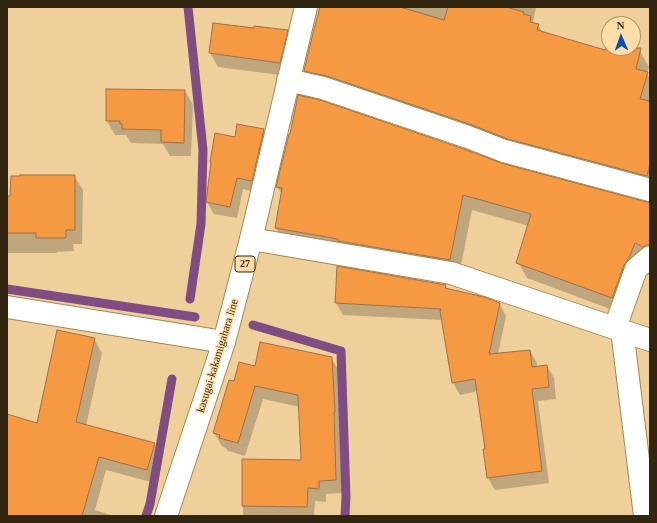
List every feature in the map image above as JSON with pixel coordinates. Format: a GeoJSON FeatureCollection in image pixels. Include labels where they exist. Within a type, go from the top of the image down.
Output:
{"type":"FeatureCollection","features":[{"type":"Feature","properties":{"kind":"street","name":"kasugai-kakamigahara line"},"geometry":{"type":"LineString","coordinates":[[166,516],[224,342],[252,239],[306,7]]}},
{"type":"Feature","properties":{"kind":"street"},"geometry":{"type":"LineString","coordinates":[[288,80],[323,88],[468,137],[504,151],[650,190]]}},
{"type":"Feature","properties":{"kind":"street"},"geometry":{"type":"LineString","coordinates":[[252,239],[451,273],[650,340]]}},
{"type":"Feature","properties":{"kind":"street"},"geometry":{"type":"LineString","coordinates":[[645,516],[618,329],[636,269],[650,258]]}},
{"type":"Feature","properties":{"kind":"street"},"geometry":{"type":"LineString","coordinates":[[7,308],[224,342]]}},
{"type":"Feature","properties":{"kind":"building"},"geometry":{"type":"Polygon","coordinates":[[[320,7],[400,7],[444,20],[448,7],[506,7],[524,12],[523,14],[531,16],[530,22],[539,24],[537,30],[601,49],[601,56],[639,56],[636,69],[648,72],[640,99],[650,101],[650,164],[647,176],[508,139],[472,125],[327,76],[304,71],[320,7]]]}},
{"type":"Feature","properties":{"kind":"building"},"geometry":{"type":"Polygon","coordinates":[[[213,23],[288,30],[280,63],[209,53],[213,23]]]}},
{"type":"Feature","properties":{"kind":"building"},"geometry":{"type":"Polygon","coordinates":[[[106,89],[185,90],[184,143],[161,142],[161,130],[122,129],[122,124],[120,124],[120,121],[106,121],[106,89]]]}},
{"type":"Feature","properties":{"kind":"building"},"geometry":{"type":"Polygon","coordinates":[[[298,95],[320,100],[501,163],[650,202],[650,245],[643,247],[635,243],[629,258],[624,265],[612,298],[516,263],[531,214],[463,195],[450,260],[338,241],[338,239],[275,228],[282,188],[276,187],[290,134],[298,95]]]}},
{"type":"Feature","properties":{"kind":"building"},"geometry":{"type":"Polygon","coordinates":[[[237,124],[264,129],[252,181],[237,178],[230,207],[206,202],[210,162],[215,133],[235,137],[237,124]]]}},
{"type":"Feature","properties":{"kind":"building"},"geometry":{"type":"Polygon","coordinates":[[[75,175],[75,230],[66,230],[66,238],[36,238],[36,233],[7,233],[7,196],[10,196],[11,176],[75,175]]]}},
{"type":"Feature","properties":{"kind":"building"},"geometry":{"type":"Polygon","coordinates":[[[337,266],[446,285],[445,288],[484,297],[500,303],[489,354],[530,350],[532,367],[547,365],[549,387],[532,389],[542,471],[487,478],[483,449],[485,449],[475,379],[452,383],[440,311],[441,309],[335,303],[337,266]]]}},
{"type":"Feature","properties":{"kind":"building"},"geometry":{"type":"Polygon","coordinates":[[[57,330],[95,338],[76,422],[155,443],[147,470],[99,457],[82,516],[7,516],[7,414],[37,423],[57,330]]]}},
{"type":"Feature","properties":{"kind":"building"},"geometry":{"type":"Polygon","coordinates":[[[260,342],[332,357],[335,412],[336,480],[319,481],[319,489],[308,488],[307,507],[242,506],[242,459],[301,460],[298,395],[255,386],[238,443],[219,438],[220,435],[213,433],[229,380],[234,381],[239,362],[255,366],[260,342]]]}},
{"type":"Feature","properties":{"kind":"waterway"},"geometry":{"type":"LineString","coordinates":[[188,7],[203,150],[201,224],[190,299]]}},
{"type":"Feature","properties":{"kind":"waterway"},"geometry":{"type":"LineString","coordinates":[[7,289],[195,317]]}},
{"type":"Feature","properties":{"kind":"waterway"},"geometry":{"type":"LineString","coordinates":[[253,325],[341,351],[346,497],[345,516]]}},
{"type":"Feature","properties":{"kind":"waterway"},"geometry":{"type":"LineString","coordinates":[[146,516],[150,504],[172,379]]}}]}
